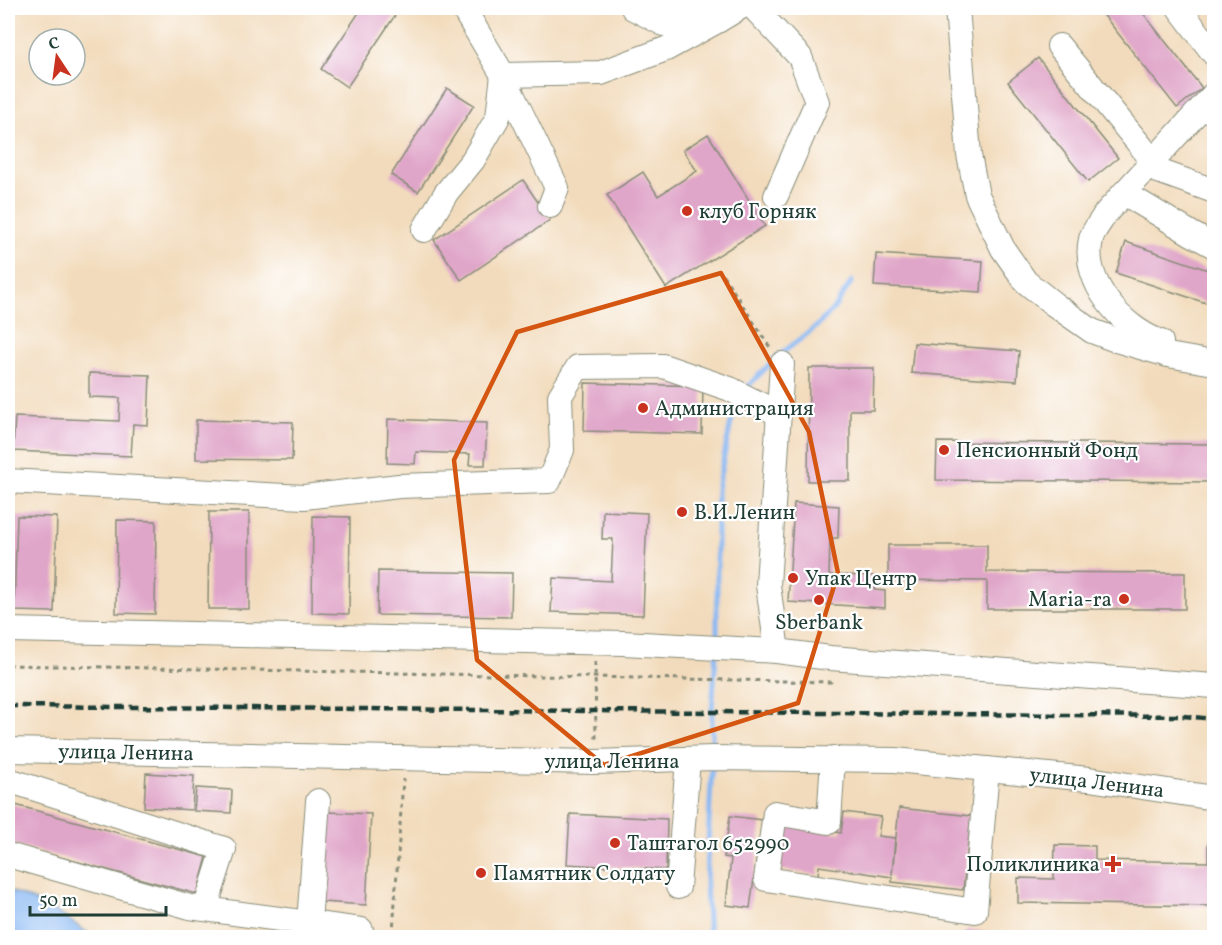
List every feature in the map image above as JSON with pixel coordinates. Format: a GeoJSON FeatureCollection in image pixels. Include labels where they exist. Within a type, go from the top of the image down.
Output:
{"type":"FeatureCollection","features":[{"type":"Feature","properties":{"kind":"street"},"geometry":{"type":"LineString","coordinates":[[463,8],[503,75],[557,188],[550,206]]}},
{"type":"Feature","properties":{"kind":"street"},"geometry":{"type":"LineString","coordinates":[[633,8],[664,24],[686,25],[729,14]]}},
{"type":"Feature","properties":{"kind":"street"},"geometry":{"type":"LineString","coordinates":[[754,8],[800,57],[817,102],[776,196]]}},
{"type":"Feature","properties":{"kind":"street"},"geometry":{"type":"LineString","coordinates":[[957,8],[969,155],[976,195],[1003,249],[1026,282],[1055,306],[1092,330],[1116,340],[1168,355],[1215,362]]}},
{"type":"Feature","properties":{"kind":"street"},"geometry":{"type":"LineString","coordinates":[[1179,8],[1215,54]]}},
{"type":"Feature","properties":{"kind":"street"},"geometry":{"type":"LineString","coordinates":[[503,75],[601,73],[666,49],[729,14]]}},
{"type":"Feature","properties":{"kind":"street"},"geometry":{"type":"LineString","coordinates":[[1059,46],[1150,164],[1215,191]]}},
{"type":"Feature","properties":{"kind":"street"},"geometry":{"type":"LineString","coordinates":[[424,230],[446,194],[473,160],[498,117],[503,75]]}},
{"type":"Feature","properties":{"kind":"street"},"geometry":{"type":"LineString","coordinates":[[1215,94],[1105,214],[1091,237],[1090,264],[1101,292],[1125,321],[1148,338],[1215,362]]}},
{"type":"Feature","properties":{"kind":"street"},"geometry":{"type":"LineString","coordinates":[[1124,193],[1215,246]]}},
{"type":"Feature","properties":{"kind":"street"},"geometry":{"type":"LineString","coordinates":[[777,651],[768,585],[771,504],[782,364]]}},
{"type":"Feature","properties":{"kind":"street"},"geometry":{"type":"LineString","coordinates":[[8,480],[304,497],[399,486],[549,482],[562,450],[560,396],[578,367],[663,366],[730,389],[779,414]]}},
{"type":"Feature","properties":{"kind":"street"},"geometry":{"type":"LineString","coordinates":[[8,630],[595,643],[777,651],[831,658],[1215,686]]}},
{"type":"Feature","properties":{"kind":"street","name":"улица Ленина"},"geometry":{"type":"LineString","coordinates":[[8,750],[595,762],[712,758],[895,760],[1089,779],[1215,798]]}},
{"type":"Feature","properties":{"kind":"street"},"geometry":{"type":"LineString","coordinates":[[833,758],[828,822],[775,813],[766,879],[975,911],[987,769]]}},
{"type":"Feature","properties":{"kind":"street"},"geometry":{"type":"LineString","coordinates":[[678,887],[688,760]]}},
{"type":"Feature","properties":{"kind":"street"},"geometry":{"type":"LineString","coordinates":[[8,780],[224,849],[205,909]]}},
{"type":"Feature","properties":{"kind":"street"},"geometry":{"type":"LineString","coordinates":[[309,923],[318,801]]}},
{"type":"Feature","properties":{"kind":"street"},"geometry":{"type":"LineString","coordinates":[[8,855],[190,907],[361,930]]}},
{"type":"Feature","properties":{"kind":"path"},"geometry":{"type":"LineString","coordinates":[[723,275],[782,364]]}},
{"type":"Feature","properties":{"kind":"path"},"geometry":{"type":"LineString","coordinates":[[595,643],[595,762]]}},
{"type":"Feature","properties":{"kind":"path"},"geometry":{"type":"LineString","coordinates":[[8,665],[831,682],[831,658]]}},
{"type":"Feature","properties":{"kind":"path"},"geometry":{"type":"LineString","coordinates":[[361,930],[393,932],[403,778]]}},
{"type":"Feature","properties":{"kind":"highlighted area"},"geometry":{"type":"Polygon","coordinates":[[[721,273],[809,432],[838,573],[798,703],[604,765],[477,660],[454,460],[517,332],[721,273]]]}},
{"type":"Feature","properties":{"kind":"water"},"geometry":{"type":"Polygon","coordinates":[[[8,890],[48,906],[94,937],[8,937],[8,890]]]}},
{"type":"Feature","properties":{"kind":"building"},"geometry":{"type":"Polygon","coordinates":[[[362,8],[400,8],[347,87],[321,69],[362,8]]]}},
{"type":"Feature","properties":{"kind":"building"},"geometry":{"type":"Polygon","coordinates":[[[1098,8],[1139,8],[1202,88],[1177,108],[1098,8]]]}},
{"type":"Feature","properties":{"kind":"building"},"geometry":{"type":"Polygon","coordinates":[[[1038,58],[1118,158],[1088,182],[1008,82],[1038,58]]]}},
{"type":"Feature","properties":{"kind":"building"},"geometry":{"type":"Polygon","coordinates":[[[447,88],[474,105],[418,192],[391,175],[447,88]]]}},
{"type":"Feature","properties":{"kind":"building","name":"клуб Горняк"},"geometry":{"type":"Polygon","coordinates":[[[708,134],[765,226],[666,288],[607,195],[643,172],[658,196],[697,171],[683,150],[708,134]]]}},
{"type":"Feature","properties":{"kind":"building"},"geometry":{"type":"Polygon","coordinates":[[[523,180],[550,220],[461,280],[434,240],[523,180]]]}},
{"type":"Feature","properties":{"kind":"building"},"geometry":{"type":"Polygon","coordinates":[[[1126,242],[1214,272],[1212,305],[1116,273],[1126,242]]]}},
{"type":"Feature","properties":{"kind":"building"},"geometry":{"type":"Polygon","coordinates":[[[876,254],[983,261],[981,292],[874,286],[876,254]]]}},
{"type":"Feature","properties":{"kind":"building"},"geometry":{"type":"Polygon","coordinates":[[[914,343],[1019,351],[1017,381],[911,373],[914,343]]]}},
{"type":"Feature","properties":{"kind":"building"},"geometry":{"type":"Polygon","coordinates":[[[809,368],[874,368],[873,410],[850,410],[850,481],[808,481],[809,368]]]}},
{"type":"Feature","properties":{"kind":"building"},"geometry":{"type":"Polygon","coordinates":[[[89,373],[150,375],[148,425],[133,424],[131,456],[13,451],[15,417],[119,421],[120,398],[89,397],[89,373]]]}},
{"type":"Feature","properties":{"kind":"building","name":"Администрация"},"geometry":{"type":"Polygon","coordinates":[[[585,383],[703,386],[702,434],[584,431],[585,383]]]}},
{"type":"Feature","properties":{"kind":"building"},"geometry":{"type":"Polygon","coordinates":[[[388,419],[487,423],[485,465],[469,465],[470,454],[416,452],[415,464],[387,463],[388,419]]]}},
{"type":"Feature","properties":{"kind":"building"},"geometry":{"type":"Polygon","coordinates":[[[196,420],[293,422],[292,460],[196,459],[196,420]]]}},
{"type":"Feature","properties":{"kind":"building"},"geometry":{"type":"Polygon","coordinates":[[[937,442],[1214,444],[1214,482],[936,480],[937,442]]]}},
{"type":"Feature","properties":{"kind":"building"},"geometry":{"type":"Polygon","coordinates":[[[794,503],[839,506],[838,538],[830,538],[829,575],[875,576],[875,590],[885,591],[885,608],[788,602],[794,503]]]}},
{"type":"Feature","properties":{"kind":"building"},"geometry":{"type":"Polygon","coordinates":[[[603,511],[647,513],[643,615],[551,612],[553,578],[611,581],[613,539],[602,539],[603,511]]]}},
{"type":"Feature","properties":{"kind":"building"},"geometry":{"type":"Polygon","coordinates":[[[209,512],[249,512],[249,609],[208,609],[209,512]]]}},
{"type":"Feature","properties":{"kind":"building"},"geometry":{"type":"Polygon","coordinates":[[[17,516],[57,517],[54,612],[14,611],[17,516]]]}},
{"type":"Feature","properties":{"kind":"building"},"geometry":{"type":"Polygon","coordinates":[[[313,516],[350,517],[349,614],[312,613],[313,516]]]}},
{"type":"Feature","properties":{"kind":"building"},"geometry":{"type":"Polygon","coordinates":[[[117,520],[156,521],[155,614],[116,613],[117,520]]]}},
{"type":"Feature","properties":{"kind":"building"},"geometry":{"type":"Polygon","coordinates":[[[888,545],[987,545],[987,572],[1185,573],[1185,609],[987,609],[987,581],[888,580],[888,545]]]}},
{"type":"Feature","properties":{"kind":"building"},"geometry":{"type":"Polygon","coordinates":[[[378,571],[512,573],[511,617],[377,615],[378,571]]]}},
{"type":"Feature","properties":{"kind":"building"},"geometry":{"type":"Polygon","coordinates":[[[146,773],[194,776],[192,810],[144,807],[146,773]]]}},
{"type":"Feature","properties":{"kind":"building"},"geometry":{"type":"Polygon","coordinates":[[[196,788],[232,790],[231,813],[194,811],[196,788]]]}},
{"type":"Feature","properties":{"kind":"building"},"geometry":{"type":"Polygon","coordinates":[[[8,803],[207,857],[197,894],[8,843],[8,803]]]}},
{"type":"Feature","properties":{"kind":"building"},"geometry":{"type":"Polygon","coordinates":[[[899,808],[971,816],[963,890],[892,882],[892,877],[819,866],[818,875],[776,869],[782,825],[841,833],[844,812],[881,817],[878,836],[895,838],[892,875],[899,808]]]}},
{"type":"Feature","properties":{"kind":"building"},"geometry":{"type":"Polygon","coordinates":[[[328,812],[371,814],[366,905],[322,902],[328,812]]]}},
{"type":"Feature","properties":{"kind":"building"},"geometry":{"type":"Polygon","coordinates":[[[570,814],[667,819],[666,870],[567,864],[570,814]]]}},
{"type":"Feature","properties":{"kind":"building"},"geometry":{"type":"Polygon","coordinates":[[[730,816],[762,820],[750,908],[726,905],[731,858],[724,857],[730,816]]]}},
{"type":"Feature","properties":{"kind":"building"},"geometry":{"type":"Polygon","coordinates":[[[1208,842],[1214,842],[1214,906],[1018,903],[1018,878],[1054,879],[1055,845],[1095,846],[1095,860],[1208,862],[1208,842]]]}},
{"type":"Feature","properties":{"kind":"building"},"geometry":{"type":"Polygon","coordinates":[[[967,929],[987,932],[987,938],[966,938],[967,929]]]}},
{"type":"Feature","properties":{"kind":"building"},"geometry":{"type":"Polygon","coordinates":[[[281,932],[310,935],[309,938],[280,938],[281,932]]]}},
{"type":"Feature","properties":{"kind":"waterway"},"geometry":{"type":"LineString","coordinates":[[744,390],[777,357],[816,327],[835,307],[852,281]]}},
{"type":"Feature","properties":{"kind":"waterway"},"geometry":{"type":"LineString","coordinates":[[717,641],[717,489],[738,400]]}},
{"type":"Feature","properties":{"kind":"waterway"},"geometry":{"type":"LineString","coordinates":[[712,752],[716,653]]}},
{"type":"Feature","properties":{"kind":"waterway"},"geometry":{"type":"LineString","coordinates":[[709,938],[706,883],[712,764]]}},
{"type":"Feature","properties":{"kind":"railway"},"geometry":{"type":"LineString","coordinates":[[8,706],[1183,716],[1214,719]]}},
{"type":"Feature","properties":{"kind":"place","name":"клуб Горняк"},"geometry":{"type":"Point","coordinates":[687,211]}},
{"type":"Feature","properties":{"kind":"place","name":"Администрация"},"geometry":{"type":"Point","coordinates":[643,408]}},
{"type":"Feature","properties":{"kind":"place","name":"Пенсионный Фонд"},"geometry":{"type":"Point","coordinates":[944,450]}},
{"type":"Feature","properties":{"kind":"place","name":"В.И.Ленин"},"geometry":{"type":"Point","coordinates":[682,512]}},
{"type":"Feature","properties":{"kind":"place","name":"Упак Центр"},"geometry":{"type":"Point","coordinates":[793,578]}},
{"type":"Feature","properties":{"kind":"place","name":"Maria-ra"},"geometry":{"type":"Point","coordinates":[1124,599]}},
{"type":"Feature","properties":{"kind":"place","name":"Sberbank"},"geometry":{"type":"Point","coordinates":[819,600]}},
{"type":"Feature","properties":{"kind":"place","name":"Таштагол 652990"},"geometry":{"type":"Point","coordinates":[615,843]}},
{"type":"Feature","properties":{"kind":"place","name":"Поликлиника"},"geometry":{"type":"Point","coordinates":[1113,864]}},
{"type":"Feature","properties":{"kind":"place","name":"Памятник Солдату"},"geometry":{"type":"Point","coordinates":[481,873]}}]}
